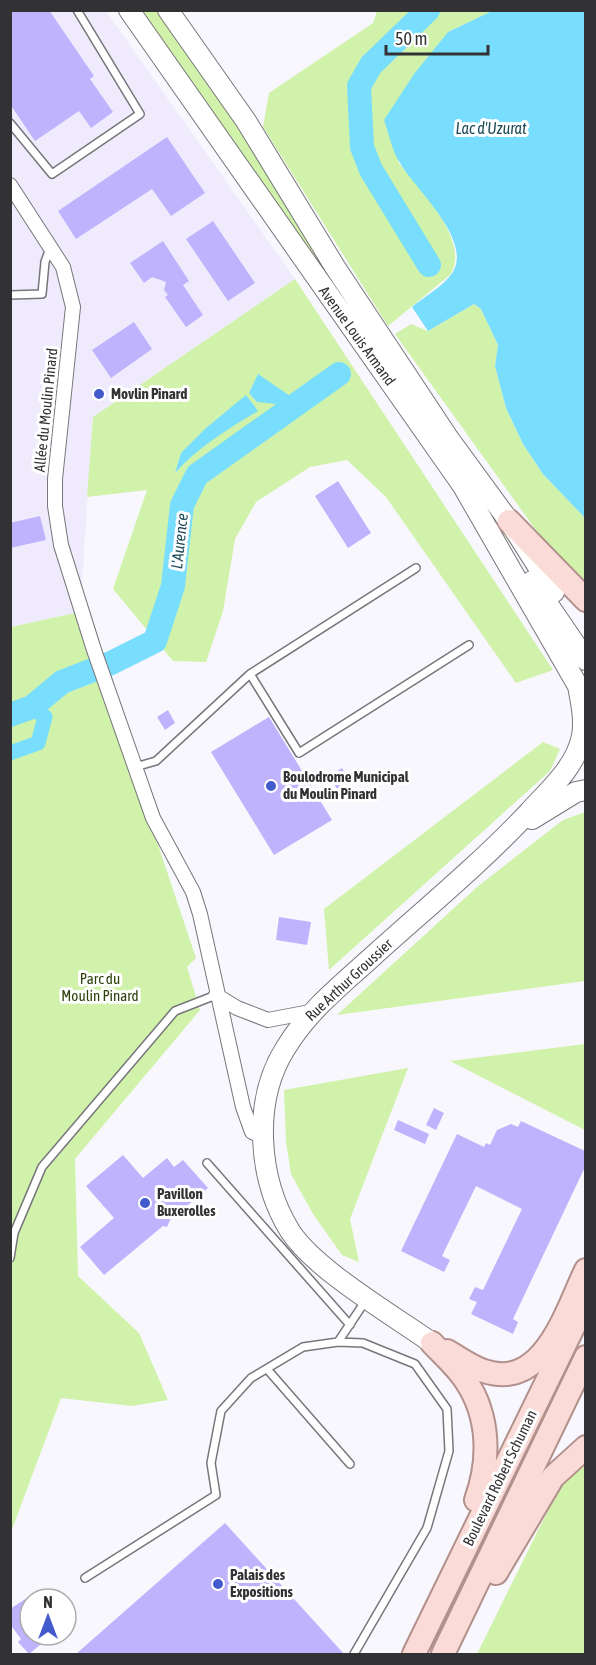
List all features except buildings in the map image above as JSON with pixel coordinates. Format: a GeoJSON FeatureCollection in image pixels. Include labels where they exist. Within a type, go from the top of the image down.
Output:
{"type":"FeatureCollection","features":[{"type":"Feature","properties":{"kind":"main road","name":"Avenue Louis Armand"},"geometry":{"type":"LineString","coordinates":[[129,10],[464,488],[558,618],[585,660]]}},
{"type":"Feature","properties":{"kind":"main road","name":"Avenue Louis Armand"},"geometry":{"type":"LineString","coordinates":[[168,10],[246,121],[304,219],[449,439],[509,521],[585,638]]}},
{"type":"Feature","properties":{"kind":"main road"},"geometry":{"type":"LineString","coordinates":[[464,488],[553,639],[578,686],[582,709],[582,735],[564,775],[507,835]]}},
{"type":"Feature","properties":{"kind":"main road"},"geometry":{"type":"LineString","coordinates":[[509,521],[585,600]]}},
{"type":"Feature","properties":{"kind":"main road"},"geometry":{"type":"LineString","coordinates":[[507,835],[576,792],[585,790]]}},
{"type":"Feature","properties":{"kind":"main road","name":"Rue Arthur Groussier"},"geometry":{"type":"LineString","coordinates":[[432,1343],[326,1268],[291,1232],[268,1184],[263,1137],[266,1100],[273,1074],[284,1051],[310,1012],[507,835]]}},
{"type":"Feature","properties":{"kind":"main road"},"geometry":{"type":"LineString","coordinates":[[432,1343],[484,1371],[508,1374],[528,1367],[548,1348],[585,1270]]}},
{"type":"Feature","properties":{"kind":"main road","name":"Boulevard Robert Schuman"},"geometry":{"type":"LineString","coordinates":[[414,1654],[585,1301]]}},
{"type":"Feature","properties":{"kind":"main road"},"geometry":{"type":"LineString","coordinates":[[432,1343],[466,1382],[482,1418],[486,1445],[485,1473],[444,1594]]}},
{"type":"Feature","properties":{"kind":"main road","name":"Boulevard Robert Schuman"},"geometry":{"type":"LineString","coordinates":[[446,1654],[585,1357]]}},
{"type":"Feature","properties":{"kind":"main road"},"geometry":{"type":"LineString","coordinates":[[446,1654],[553,1478],[585,1447]]}},
{"type":"Feature","properties":{"kind":"street"},"geometry":{"type":"LineString","coordinates":[[119,10],[128,23],[145,32]]}},
{"type":"Feature","properties":{"kind":"street","name":"Allée du Moulin Pinard"},"geometry":{"type":"LineString","coordinates":[[10,185],[63,267],[73,307],[55,479],[55,506],[61,545],[106,686],[153,818],[193,892],[243,1107],[252,1132],[263,1137]]}},
{"type":"Feature","properties":{"kind":"street"},"geometry":{"type":"LineString","coordinates":[[216,995],[237,1008],[268,1020],[310,1012]]}},
{"type":"Feature","properties":{"kind":"lane"},"geometry":{"type":"LineString","coordinates":[[10,123],[52,174],[140,114],[77,10]]}},
{"type":"Feature","properties":{"kind":"lane"},"geometry":{"type":"LineString","coordinates":[[10,295],[42,294],[45,262],[51,246]]}},
{"type":"Feature","properties":{"kind":"lane"},"geometry":{"type":"LineString","coordinates":[[135,767],[156,761],[250,674],[416,568]]}},
{"type":"Feature","properties":{"kind":"lane"},"geometry":{"type":"LineString","coordinates":[[250,674],[299,753],[469,645]]}},
{"type":"Feature","properties":{"kind":"lane"},"geometry":{"type":"LineString","coordinates":[[10,1258],[14,1233],[42,1167],[175,1011],[216,995]]}},
{"type":"Feature","properties":{"kind":"lane"},"geometry":{"type":"LineString","coordinates":[[207,1163],[350,1325]]}},
{"type":"Feature","properties":{"kind":"lane"},"geometry":{"type":"LineString","coordinates":[[338,1342],[368,1298]]}},
{"type":"Feature","properties":{"kind":"lane"},"geometry":{"type":"LineString","coordinates":[[86,1578],[216,1495],[211,1463],[221,1410],[251,1378],[303,1347],[338,1342],[363,1343],[415,1364],[447,1409],[449,1451],[427,1528],[354,1654]]}},
{"type":"Feature","properties":{"kind":"lane"},"geometry":{"type":"LineString","coordinates":[[267,1369],[350,1464]]}},
{"type":"Feature","properties":{"kind":"shaded area"},"geometry":{"type":"Polygon","coordinates":[[[10,11],[106,11],[295,279],[93,417],[80,612],[11,627],[10,11]]]}},
{"type":"Feature","properties":{"kind":"green space"},"geometry":{"type":"Polygon","coordinates":[[[136,11],[161,11],[538,583],[136,11]]]}},
{"type":"Feature","properties":{"kind":"green space"},"geometry":{"type":"Polygon","coordinates":[[[377,11],[492,11],[448,32],[398,162],[440,216],[454,247],[455,262],[450,275],[388,326],[263,127],[269,93],[373,23],[377,11]]]}},
{"type":"Feature","properties":{"kind":"green space"},"geometry":{"type":"Polygon","coordinates":[[[295,279],[553,670],[516,683],[386,497],[347,460],[310,467],[256,502],[235,539],[223,611],[206,662],[173,661],[113,589],[147,490],[87,497],[93,417],[295,279]]]}},
{"type":"Feature","properties":{"kind":"green space"},"geometry":{"type":"Polygon","coordinates":[[[474,304],[481,309],[498,345],[495,366],[506,408],[523,444],[543,474],[585,518],[585,587],[566,572],[395,334],[411,324],[428,331],[474,304]]]}},
{"type":"Feature","properties":{"kind":"green space","name":"Parc du Moulin Pinard"},"geometry":{"type":"Polygon","coordinates":[[[80,612],[196,958],[187,967],[200,1010],[75,1159],[78,1276],[139,1333],[168,1400],[132,1406],[61,1398],[11,1532],[11,627],[80,612]]]}},
{"type":"Feature","properties":{"kind":"green space"},"geometry":{"type":"Polygon","coordinates":[[[543,742],[560,749],[550,771],[329,970],[324,909],[543,742]]]}},
{"type":"Feature","properties":{"kind":"green space"},"geometry":{"type":"Polygon","coordinates":[[[585,812],[585,981],[337,1015],[477,887],[563,820],[585,812]]]}},
{"type":"Feature","properties":{"kind":"green space"},"geometry":{"type":"Polygon","coordinates":[[[585,1044],[585,1130],[450,1061],[585,1044]]]}},
{"type":"Feature","properties":{"kind":"green space"},"geometry":{"type":"Polygon","coordinates":[[[408,1068],[350,1219],[359,1262],[342,1255],[313,1214],[291,1174],[286,1142],[284,1090],[408,1068]]]}},
{"type":"Feature","properties":{"kind":"green space"},"geometry":{"type":"Polygon","coordinates":[[[585,1462],[585,1654],[477,1654],[568,1470],[585,1462]]]}},
{"type":"Feature","properties":{"kind":"water","name":"Lac d'Uzurat"},"geometry":{"type":"Polygon","coordinates":[[[492,11],[585,11],[585,518],[543,474],[523,444],[506,408],[495,366],[498,345],[481,309],[474,304],[428,331],[412,307],[451,275],[457,257],[448,228],[397,158],[384,120],[414,74],[448,32],[492,11]]]}},
{"type":"Feature","properties":{"kind":"water"},"geometry":{"type":"Polygon","coordinates":[[[258,374],[290,396],[276,404],[257,402],[249,393],[258,374]]]}},
{"type":"Feature","properties":{"kind":"water"},"geometry":{"type":"Polygon","coordinates":[[[246,395],[258,411],[203,447],[175,473],[181,453],[206,428],[246,395]]]}},
{"type":"Feature","properties":{"kind":"waterway","name":"L'Aurence"},"geometry":{"type":"LineString","coordinates":[[428,10],[371,65],[359,86],[362,147],[371,170],[429,265]]}},
{"type":"Feature","properties":{"kind":"waterway","name":"L'Aurence"},"geometry":{"type":"LineString","coordinates":[[10,715],[32,707],[62,682],[111,663],[155,641],[173,586],[182,505],[197,475],[339,374]]}},
{"type":"Feature","properties":{"kind":"waterway","name":"L'Aurence"},"geometry":{"type":"LineString","coordinates":[[10,753],[38,743],[45,717],[32,707]]}},
{"type":"Feature","properties":{"kind":"place","name":"Movlin Pinard"},"geometry":{"type":"Point","coordinates":[99,394]}},
{"type":"Feature","properties":{"kind":"place","name":"Boulodrome Municipal du Moulin Pinard"},"geometry":{"type":"Point","coordinates":[271,786]}},
{"type":"Feature","properties":{"kind":"place","name":"Pavillon Buxerolles"},"geometry":{"type":"Point","coordinates":[145,1203]}},
{"type":"Feature","properties":{"kind":"place","name":"Palais des Expositions"},"geometry":{"type":"Point","coordinates":[218,1584]}}]}
